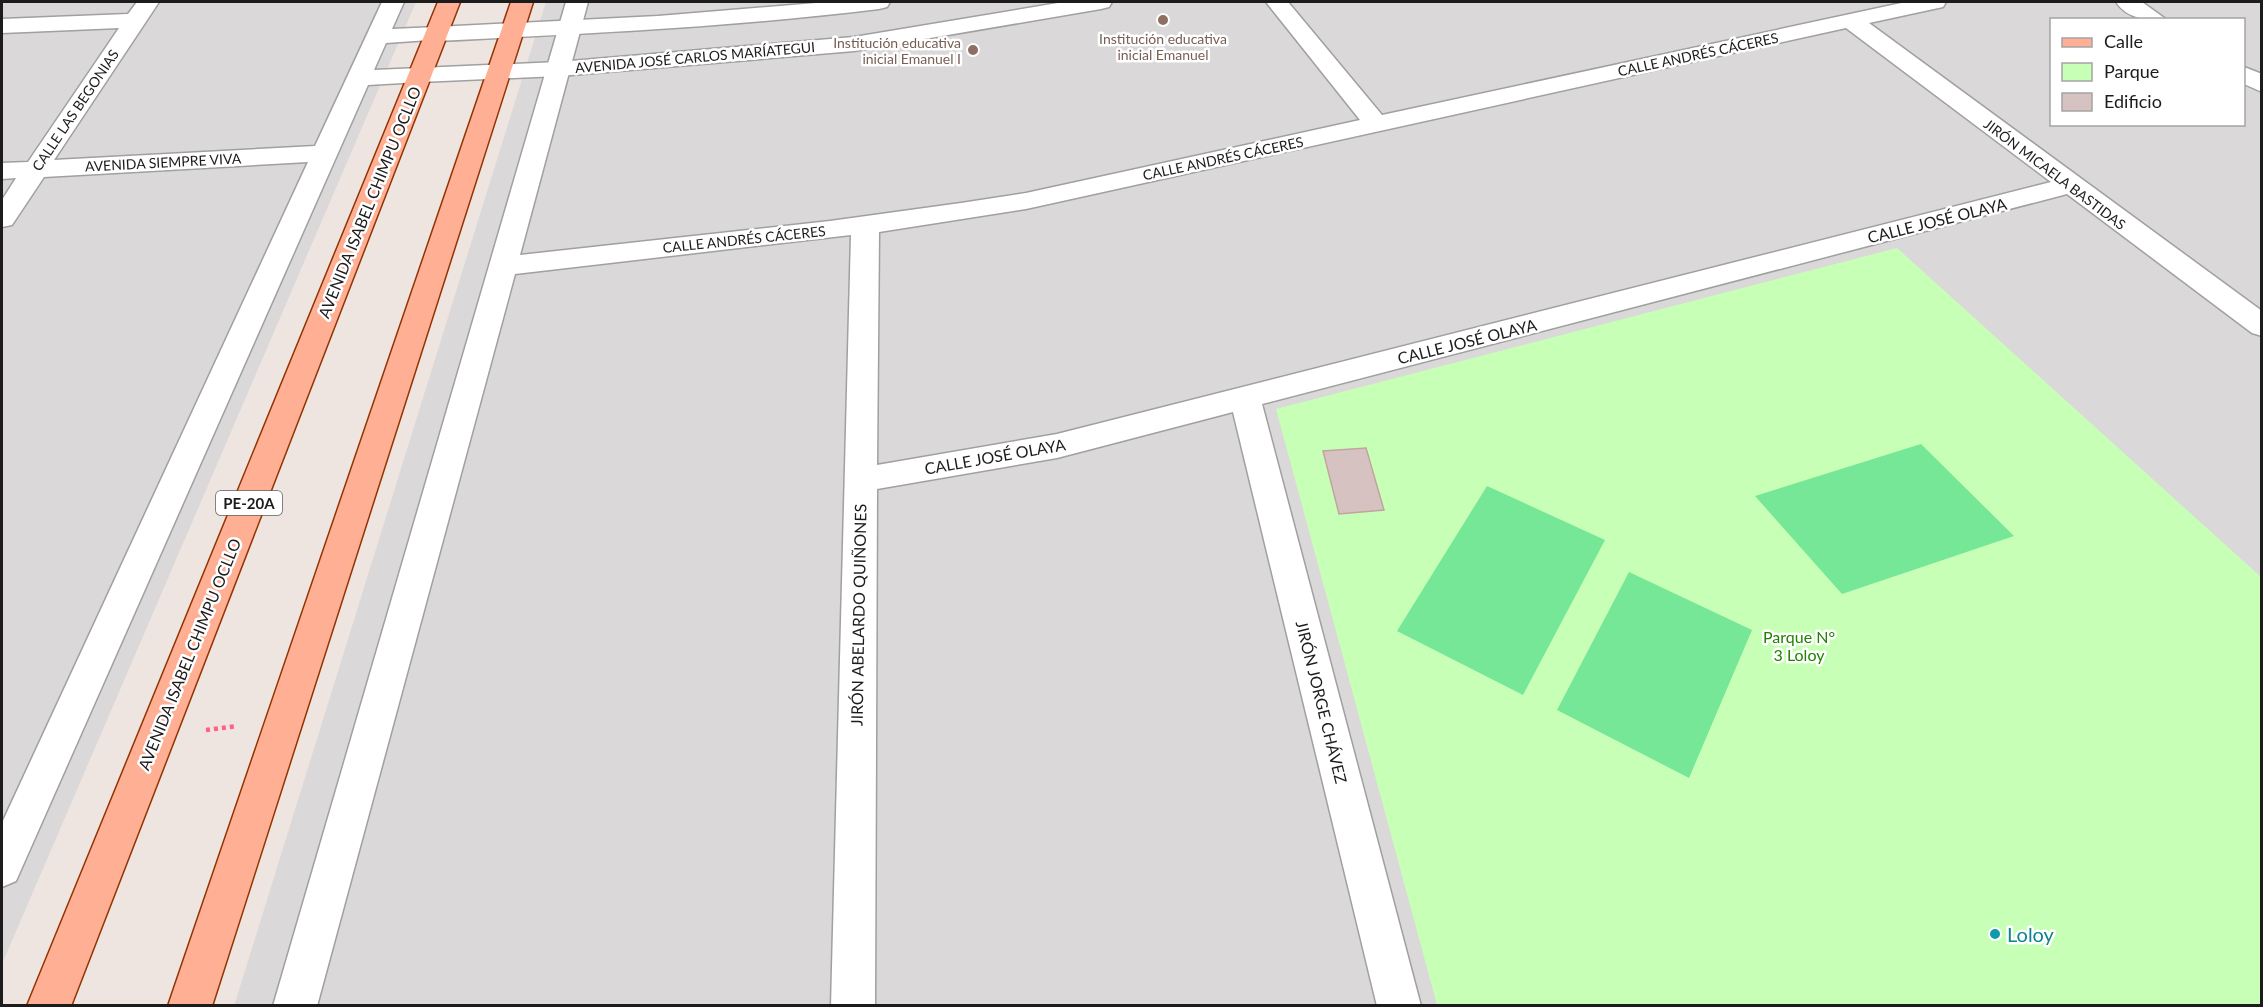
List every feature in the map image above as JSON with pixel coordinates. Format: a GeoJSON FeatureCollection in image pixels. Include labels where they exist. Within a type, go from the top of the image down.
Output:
{"type":"FeatureCollection","features":[{"type":"Feature","properties":{"kind":"main road","name":"AVENIDA ISABEL CHIMPU OCLLO"},"geometry":{"type":"LineString","coordinates":[[49,1005],[449,2]]}},
{"type":"Feature","properties":{"kind":"main road"},"geometry":{"type":"LineString","coordinates":[[190,1005],[517,16]]}},
{"type":"Feature","properties":{"kind":"street"},"geometry":{"type":"LineString","coordinates":[[2,867],[393,2]]}},
{"type":"Feature","properties":{"kind":"street"},"geometry":{"type":"LineString","coordinates":[[377,36],[436,34],[517,16],[791,12],[865,2]]}},
{"type":"Feature","properties":{"kind":"street","name":"AVENIDA JOSÉ CARLOS MARÍATEGUI"},"geometry":{"type":"LineString","coordinates":[[358,78],[559,69],[854,44],[1101,2]]}},
{"type":"Feature","properties":{"kind":"street"},"geometry":{"type":"LineString","coordinates":[[1277,2],[1376,124]]}},
{"type":"Feature","properties":{"kind":"street","name":"CALLE ANDRÉS CÁCERES"},"geometry":{"type":"LineString","coordinates":[[503,266],[946,215],[1026,201],[1935,2]]}},
{"type":"Feature","properties":{"kind":"street"},"geometry":{"type":"LineString","coordinates":[[2127,2],[2153,18]]}},
{"type":"Feature","properties":{"kind":"street"},"geometry":{"type":"LineString","coordinates":[[2,26],[141,11]]}},
{"type":"Feature","properties":{"kind":"street","name":"CALLE LAS BEGONIAS"},"geometry":{"type":"LineString","coordinates":[[2,219],[141,11]]}},
{"type":"Feature","properties":{"kind":"street"},"geometry":{"type":"LineString","coordinates":[[295,1005],[574,14]]}},
{"type":"Feature","properties":{"kind":"street","name":"JIRÓN MICAELA BASTIDAS"},"geometry":{"type":"LineString","coordinates":[[1850,20],[2262,326]]}},
{"type":"Feature","properties":{"kind":"street"},"geometry":{"type":"LineString","coordinates":[[2245,75],[2262,85]]}},
{"type":"Feature","properties":{"kind":"street","name":"AVENIDA SIEMPRE VIVA"},"geometry":{"type":"LineString","coordinates":[[2,171],[324,153]]}},
{"type":"Feature","properties":{"kind":"street","name":"CALLE JOSÉ OLAYA"},"geometry":{"type":"LineString","coordinates":[[860,480],[1057,446],[2070,185]]}},
{"type":"Feature","properties":{"kind":"street","name":"JIRÓN ABELARDO QUIÑONES"},"geometry":{"type":"LineString","coordinates":[[853,1005],[865,225]]}},
{"type":"Feature","properties":{"kind":"street","name":"JIRÓN JORGE CHÁVEZ"},"geometry":{"type":"LineString","coordinates":[[1245,398],[1399,1005]]}},
{"type":"Feature","properties":{"kind":"shaded area"},"geometry":{"type":"Polygon","coordinates":[[[2,2],[416,2],[2,964],[2,2]]]}},
{"type":"Feature","properties":{"kind":"shaded area"},"geometry":{"type":"Polygon","coordinates":[[[546,2],[2261,2],[2261,1005],[234,1006],[546,2]]]}},
{"type":"Feature","properties":{"kind":"green space","name":"Parque N° 3 Loloy"},"geometry":{"type":"Polygon","coordinates":[[[1897,248],[2261,577],[2261,1005],[1437,1005],[1276,409],[1897,248]]]}},
{"type":"Feature","properties":{"kind":"green space"},"geometry":{"type":"Polygon","coordinates":[[[1921,444],[2014,536],[1842,594],[1755,496],[1921,444]]]}},
{"type":"Feature","properties":{"kind":"green space"},"geometry":{"type":"Polygon","coordinates":[[[1487,486],[1605,540],[1523,695],[1397,631],[1487,486]]]}},
{"type":"Feature","properties":{"kind":"green space"},"geometry":{"type":"Polygon","coordinates":[[[1629,572],[1752,630],[1689,778],[1557,710],[1629,572]]]}},
{"type":"Feature","properties":{"kind":"building"},"geometry":{"type":"Polygon","coordinates":[[[1366,448],[1384,510],[1339,514],[1323,451],[1366,448]]]}},
{"type":"Feature","properties":{"kind":"place","name":"Institución educativa inicial Emanuel"},"geometry":{"type":"Point","coordinates":[1163,20]}},
{"type":"Feature","properties":{"kind":"place","name":"Institución educativa inicial Emanuel I"},"geometry":{"type":"Point","coordinates":[973,50]}},
{"type":"Feature","properties":{"kind":"place","name":"Loloy"},"geometry":{"type":"Point","coordinates":[1995,934]}}]}
